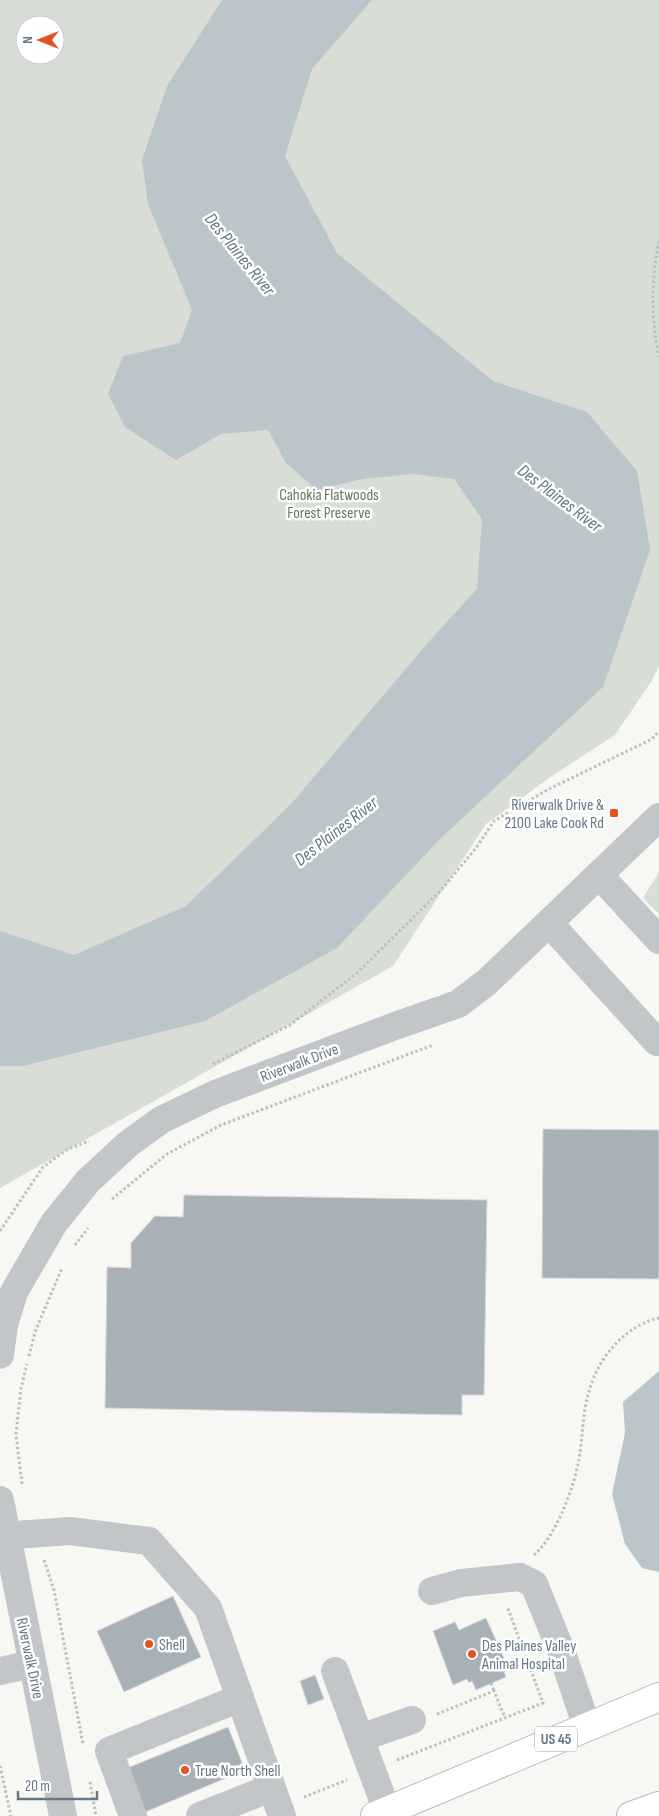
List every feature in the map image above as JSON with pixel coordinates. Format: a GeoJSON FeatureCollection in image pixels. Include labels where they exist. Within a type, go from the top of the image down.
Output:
{"type":"FeatureCollection","features":[{"type":"Feature","properties":{"kind":"main road","name":"US 45"},"geometry":{"type":"LineString","coordinates":[[381,1814],[659,1698]]}},
{"type":"Feature","properties":{"kind":"main road"},"geometry":{"type":"LineString","coordinates":[[631,1816],[659,1806]]}},
{"type":"Feature","properties":{"kind":"street","name":"Riverwalk Drive"},"geometry":{"type":"LineString","coordinates":[[0,1355],[4,1325],[14,1292],[54,1223],[88,1181],[128,1144],[161,1120],[215,1094],[458,1004],[487,982],[659,817]]}},
{"type":"Feature","properties":{"kind":"street"},"geometry":{"type":"LineString","coordinates":[[599,875],[659,940]]}},
{"type":"Feature","properties":{"kind":"street"},"geometry":{"type":"LineString","coordinates":[[549,923],[657,1042],[659,1041]]}},
{"type":"Feature","properties":{"kind":"street","name":"Riverwalk Drive"},"geometry":{"type":"LineString","coordinates":[[12,1494],[3,1535],[63,1816]]}},
{"type":"Feature","properties":{"kind":"street"},"geometry":{"type":"LineString","coordinates":[[3,1535],[70,1531],[149,1541],[208,1608],[282,1816]]}},
{"type":"Feature","properties":{"kind":"street"},"geometry":{"type":"LineString","coordinates":[[432,1591],[461,1583],[520,1577],[534,1584],[562,1653],[587,1727]]}},
{"type":"Feature","properties":{"kind":"street"},"geometry":{"type":"LineString","coordinates":[[0,1671],[32,1664]]}},
{"type":"Feature","properties":{"kind":"street"},"geometry":{"type":"LineString","coordinates":[[335,1671],[360,1738],[381,1814]]}},
{"type":"Feature","properties":{"kind":"street"},"geometry":{"type":"LineString","coordinates":[[133,1816],[109,1751],[240,1698]]}},
{"type":"Feature","properties":{"kind":"street"},"geometry":{"type":"LineString","coordinates":[[360,1738],[424,1717]]}},
{"type":"Feature","properties":{"kind":"street"},"geometry":{"type":"LineString","coordinates":[[200,1816],[271,1788]]}},
{"type":"Feature","properties":{"kind":"path"},"geometry":{"type":"LineString","coordinates":[[659,241],[652,272],[653,332],[659,357]]}},
{"type":"Feature","properties":{"kind":"path"},"geometry":{"type":"LineString","coordinates":[[209,1066],[290,1025],[357,973],[442,889],[476,848],[494,821],[549,789],[652,740],[659,731]]}},
{"type":"Feature","properties":{"kind":"path"},"geometry":{"type":"LineString","coordinates":[[106,1203],[167,1154],[221,1125],[433,1045]]}},
{"type":"Feature","properties":{"kind":"path"},"geometry":{"type":"LineString","coordinates":[[0,1230],[43,1167],[68,1149],[97,1135]]}},
{"type":"Feature","properties":{"kind":"path"},"geometry":{"type":"LineString","coordinates":[[72,1249],[89,1226]]}},
{"type":"Feature","properties":{"kind":"path"},"geometry":{"type":"LineString","coordinates":[[12,1494],[21,1388],[35,1332],[63,1265]]}},
{"type":"Feature","properties":{"kind":"path"},"geometry":{"type":"LineString","coordinates":[[36,1533],[54,1590],[83,1747]]}},
{"type":"Feature","properties":{"kind":"path"},"geometry":{"type":"LineString","coordinates":[[491,1684],[505,1718]]}},
{"type":"Feature","properties":{"kind":"path"},"geometry":{"type":"LineString","coordinates":[[424,1717],[494,1691]]}},
{"type":"Feature","properties":{"kind":"path"},"geometry":{"type":"LineString","coordinates":[[0,1766],[11,1816]]}},
{"type":"Feature","properties":{"kind":"path"},"geometry":{"type":"LineString","coordinates":[[89,1777],[96,1816]]}},
{"type":"Feature","properties":{"kind":"green space","name":"Cahokia Flatwoods Forest Preserve"},"geometry":{"type":"Polygon","coordinates":[[[0,0],[659,0],[659,666],[651,682],[615,735],[552,776],[486,824],[393,966],[0,1188],[0,0]]]}},
{"type":"Feature","properties":{"kind":"green space"},"geometry":{"type":"Polygon","coordinates":[[[659,872],[659,914],[643,898],[659,872]]]}},
{"type":"Feature","properties":{"kind":"water","name":"Des Plaines River"},"geometry":{"type":"Polygon","coordinates":[[[222,0],[372,0],[312,69],[285,156],[337,253],[493,381],[587,412],[637,471],[650,550],[603,687],[441,838],[337,948],[205,1021],[23,1066],[0,1066],[0,931],[74,955],[186,906],[291,804],[432,638],[477,589],[482,519],[454,479],[413,474],[362,479],[317,490],[286,463],[268,430],[221,434],[176,460],[125,427],[108,394],[123,356],[180,343],[192,310],[148,204],[142,160],[167,86],[222,0]]]}},
{"type":"Feature","properties":{"kind":"water"},"geometry":{"type":"Polygon","coordinates":[[[659,1371],[659,1572],[642,1568],[625,1544],[612,1494],[625,1433],[623,1402],[659,1371]]]}},
{"type":"Feature","properties":{"kind":"building"},"geometry":{"type":"Polygon","coordinates":[[[543,1129],[659,1130],[659,1279],[542,1278],[543,1129]]]}},
{"type":"Feature","properties":{"kind":"building"},"geometry":{"type":"Polygon","coordinates":[[[184,1195],[487,1200],[484,1395],[462,1395],[462,1415],[105,1408],[107,1267],[131,1268],[131,1243],[155,1216],[183,1217],[184,1195]]]}},
{"type":"Feature","properties":{"kind":"building","name":"Shell"},"geometry":{"type":"Polygon","coordinates":[[[173,1596],[201,1657],[124,1692],[97,1631],[173,1596]]]}},
{"type":"Feature","properties":{"kind":"building","name":"Des Plaines Valley Animal Hospital"},"geometry":{"type":"Polygon","coordinates":[[[486,1618],[507,1665],[502,1667],[506,1677],[476,1690],[472,1681],[469,1683],[467,1679],[453,1685],[433,1631],[455,1622],[459,1630],[486,1618]]]}},
{"type":"Feature","properties":{"kind":"building"},"geometry":{"type":"Polygon","coordinates":[[[315,1675],[324,1699],[308,1705],[300,1681],[315,1675]]]}},
{"type":"Feature","properties":{"kind":"building","name":"True North Shell"},"geometry":{"type":"Polygon","coordinates":[[[228,1727],[245,1770],[143,1813],[125,1769],[228,1727]]]}},
{"type":"Feature","properties":{"kind":"place","name":"Riverwalk Drive & 2100 Lake Cook Rd"},"geometry":{"type":"Point","coordinates":[614,813]}},
{"type":"Feature","properties":{"kind":"place","name":"Shell"},"geometry":{"type":"Point","coordinates":[149,1644]}},
{"type":"Feature","properties":{"kind":"place","name":"Des Plaines Valley Animal Hospital"},"geometry":{"type":"Point","coordinates":[472,1654]}},
{"type":"Feature","properties":{"kind":"place","name":"True North Shell"},"geometry":{"type":"Point","coordinates":[185,1770]}}]}
